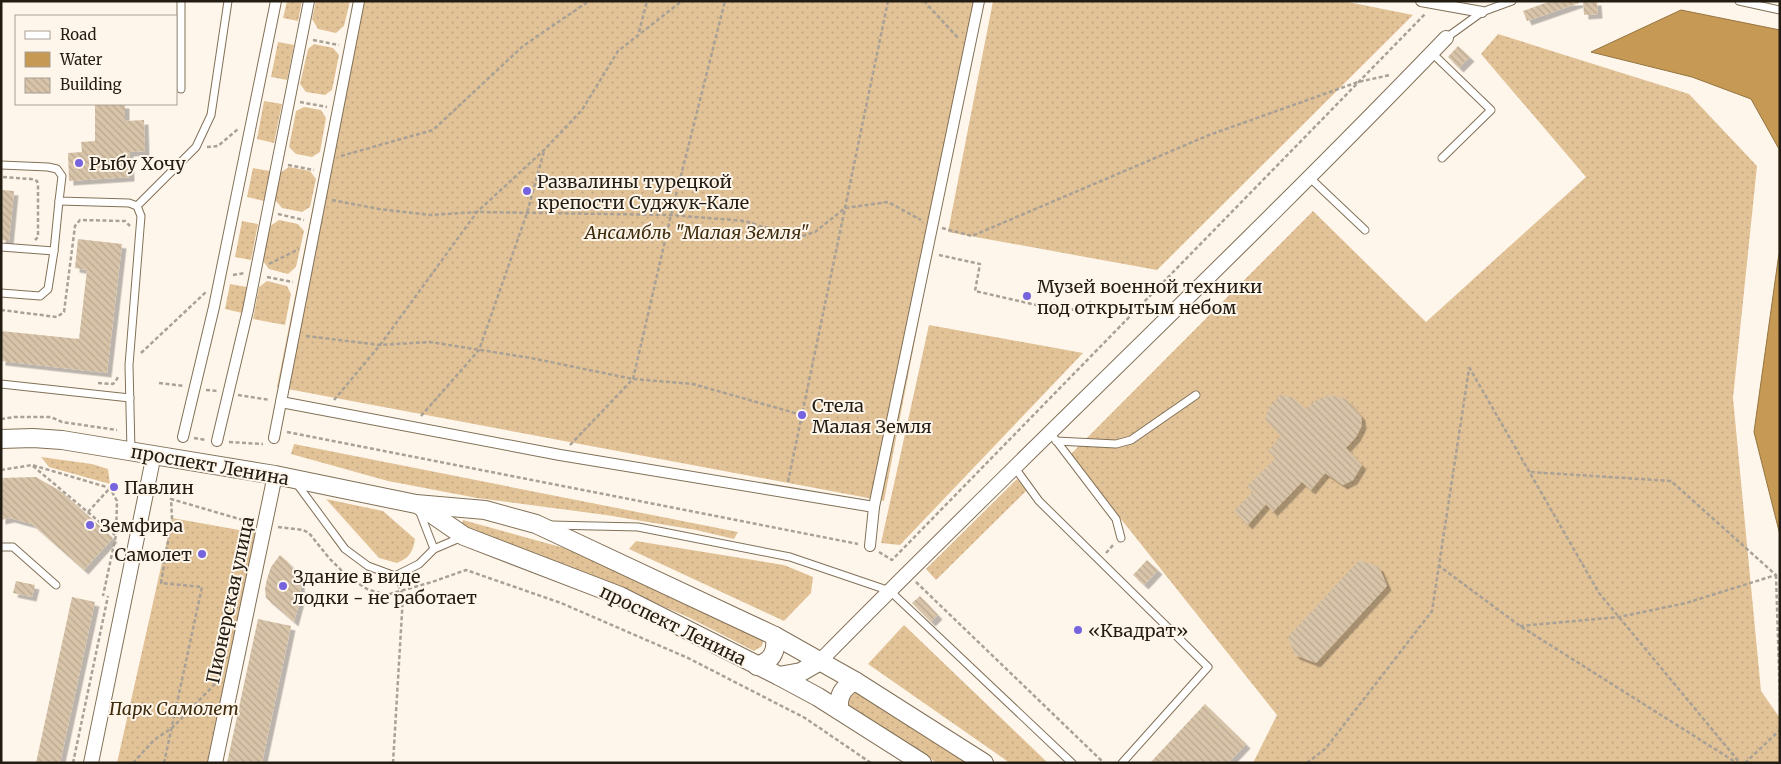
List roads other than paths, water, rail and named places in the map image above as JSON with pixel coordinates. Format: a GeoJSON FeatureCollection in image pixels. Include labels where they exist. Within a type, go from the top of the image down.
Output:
{"type":"FeatureCollection","features":[{"type":"Feature","properties":{"kind":"street"},"geometry":{"type":"LineString","coordinates":[[183,437],[214,307],[276,1]]}},
{"type":"Feature","properties":{"kind":"street"},"geometry":{"type":"LineString","coordinates":[[217,441],[248,310],[309,1]]}},
{"type":"Feature","properties":{"kind":"street"},"geometry":{"type":"LineString","coordinates":[[275,434],[359,1]]}},
{"type":"Feature","properties":{"kind":"street"},"geometry":{"type":"LineString","coordinates":[[870,546],[874,508],[979,1]]}},
{"type":"Feature","properties":{"kind":"street"},"geometry":{"type":"LineString","coordinates":[[1421,1],[1482,12]]}},
{"type":"Feature","properties":{"kind":"street"},"geometry":{"type":"LineString","coordinates":[[818,697],[813,688],[812,678],[820,661],[906,573],[1014,468],[1054,436],[1446,38]]}},
{"type":"Feature","properties":{"kind":"street"},"geometry":{"type":"LineString","coordinates":[[281,402],[560,455],[874,508]]}},
{"type":"Feature","properties":{"kind":"street","name":"проспект Ленина"},"geometry":{"type":"LineString","coordinates":[[1,439],[34,438],[62,440],[154,454],[275,475],[416,504],[486,510],[536,524],[775,636],[855,681],[984,763]]}},
{"type":"Feature","properties":{"kind":"street"},"geometry":{"type":"LineString","coordinates":[[91,763],[154,454]]}},
{"type":"Feature","properties":{"kind":"street","name":"Пионерская улица"},"geometry":{"type":"LineString","coordinates":[[215,763],[275,475]]}},
{"type":"Feature","properties":{"kind":"street","name":"проспект Ленина"},"geometry":{"type":"LineString","coordinates":[[416,504],[464,536],[620,596],[779,676],[840,710],[922,763]]}},
{"type":"Feature","properties":{"kind":"street"},"geometry":{"type":"LineString","coordinates":[[757,666],[766,663],[774,656],[775,636]]}},
{"type":"Feature","properties":{"kind":"street"},"geometry":{"type":"LineString","coordinates":[[779,676],[801,672],[820,661]]}},
{"type":"Feature","properties":{"kind":"street"},"geometry":{"type":"LineString","coordinates":[[840,710],[838,701],[841,692],[847,685],[855,681]]}},
{"type":"Feature","properties":{"kind":"lane"},"geometry":{"type":"LineString","coordinates":[[181,1],[181,89]]}},
{"type":"Feature","properties":{"kind":"lane"},"geometry":{"type":"LineString","coordinates":[[136,206],[196,147],[211,115],[228,1]]}},
{"type":"Feature","properties":{"kind":"lane"},"geometry":{"type":"LineString","coordinates":[[1446,38],[1482,12],[1512,1]]}},
{"type":"Feature","properties":{"kind":"lane"},"geometry":{"type":"LineString","coordinates":[[1739,1],[1780,10]]}},
{"type":"Feature","properties":{"kind":"lane"},"geometry":{"type":"LineString","coordinates":[[1432,53],[1491,110],[1442,158]]}},
{"type":"Feature","properties":{"kind":"lane"},"geometry":{"type":"LineString","coordinates":[[1,165],[48,166],[57,169],[62,176],[48,290],[40,296],[1,294]]}},
{"type":"Feature","properties":{"kind":"lane"},"geometry":{"type":"LineString","coordinates":[[1309,177],[1365,230]]}},
{"type":"Feature","properties":{"kind":"lane"},"geometry":{"type":"LineString","coordinates":[[60,201],[129,203],[136,206],[141,216],[128,364],[130,451]]}},
{"type":"Feature","properties":{"kind":"lane"},"geometry":{"type":"LineString","coordinates":[[1,247],[54,252]]}},
{"type":"Feature","properties":{"kind":"lane"},"geometry":{"type":"LineString","coordinates":[[1,384],[130,398]]}},
{"type":"Feature","properties":{"kind":"lane"},"geometry":{"type":"LineString","coordinates":[[1054,436],[1116,444],[1131,440],[1196,394]]}},
{"type":"Feature","properties":{"kind":"lane"},"geometry":{"type":"LineString","coordinates":[[1054,436],[1116,519],[1121,538]]}},
{"type":"Feature","properties":{"kind":"lane"},"geometry":{"type":"LineString","coordinates":[[1014,468],[1039,501],[1208,667],[1122,763]]}},
{"type":"Feature","properties":{"kind":"lane"},"geometry":{"type":"LineString","coordinates":[[294,479],[345,549],[368,566],[395,576],[419,564],[434,549],[464,536]]}},
{"type":"Feature","properties":{"kind":"lane"},"geometry":{"type":"LineString","coordinates":[[416,504],[434,549]]}},
{"type":"Feature","properties":{"kind":"lane","name":"проспект Ленина"},"geometry":{"type":"LineString","coordinates":[[536,524],[638,527],[790,557],[890,591]]}},
{"type":"Feature","properties":{"kind":"lane"},"geometry":{"type":"LineString","coordinates":[[1,547],[13,546],[56,585]]}},
{"type":"Feature","properties":{"kind":"lane"},"geometry":{"type":"LineString","coordinates":[[890,591],[1072,763]]}},
{"type":"Feature","properties":{"kind":"water"},"geometry":{"type":"Polygon","coordinates":[[[1681,10],[1780,30],[1780,535],[1754,432],[1779,253],[1779,149],[1751,99],[1692,77],[1591,52],[1681,10]]]}},
{"type":"Feature","properties":{"kind":"place","name":"Рыбу Хочу"},"geometry":{"type":"Point","coordinates":[79,163]}},
{"type":"Feature","properties":{"kind":"place","name":"Развалины турецкой крепости Суджук-Кале"},"geometry":{"type":"Point","coordinates":[527,191]}},
{"type":"Feature","properties":{"kind":"place","name":"Музей военной техники под открытым небом"},"geometry":{"type":"Point","coordinates":[1027,296]}},
{"type":"Feature","properties":{"kind":"place","name":"Стела Малая Земля"},"geometry":{"type":"Point","coordinates":[802,415]}},
{"type":"Feature","properties":{"kind":"place","name":"Павлин"},"geometry":{"type":"Point","coordinates":[114,487]}},
{"type":"Feature","properties":{"kind":"place","name":"Земфира"},"geometry":{"type":"Point","coordinates":[90,525]}},
{"type":"Feature","properties":{"kind":"place","name":"Самолет"},"geometry":{"type":"Point","coordinates":[202,554]}},
{"type":"Feature","properties":{"kind":"place","name":"Здание в виде лодки - не работает"},"geometry":{"type":"Point","coordinates":[283,586]}},
{"type":"Feature","properties":{"kind":"place","name":"«Квадрат»"},"geometry":{"type":"Point","coordinates":[1078,630]}},
{"type":"Feature","properties":{"kind":"park label","name":"Ансамбль \"Малая Земля\""},"geometry":{"type":"Point","coordinates":[697,232]}},
{"type":"Feature","properties":{"kind":"park label","name":"Парк Самолет"},"geometry":{"type":"Point","coordinates":[174,708]}}]}
